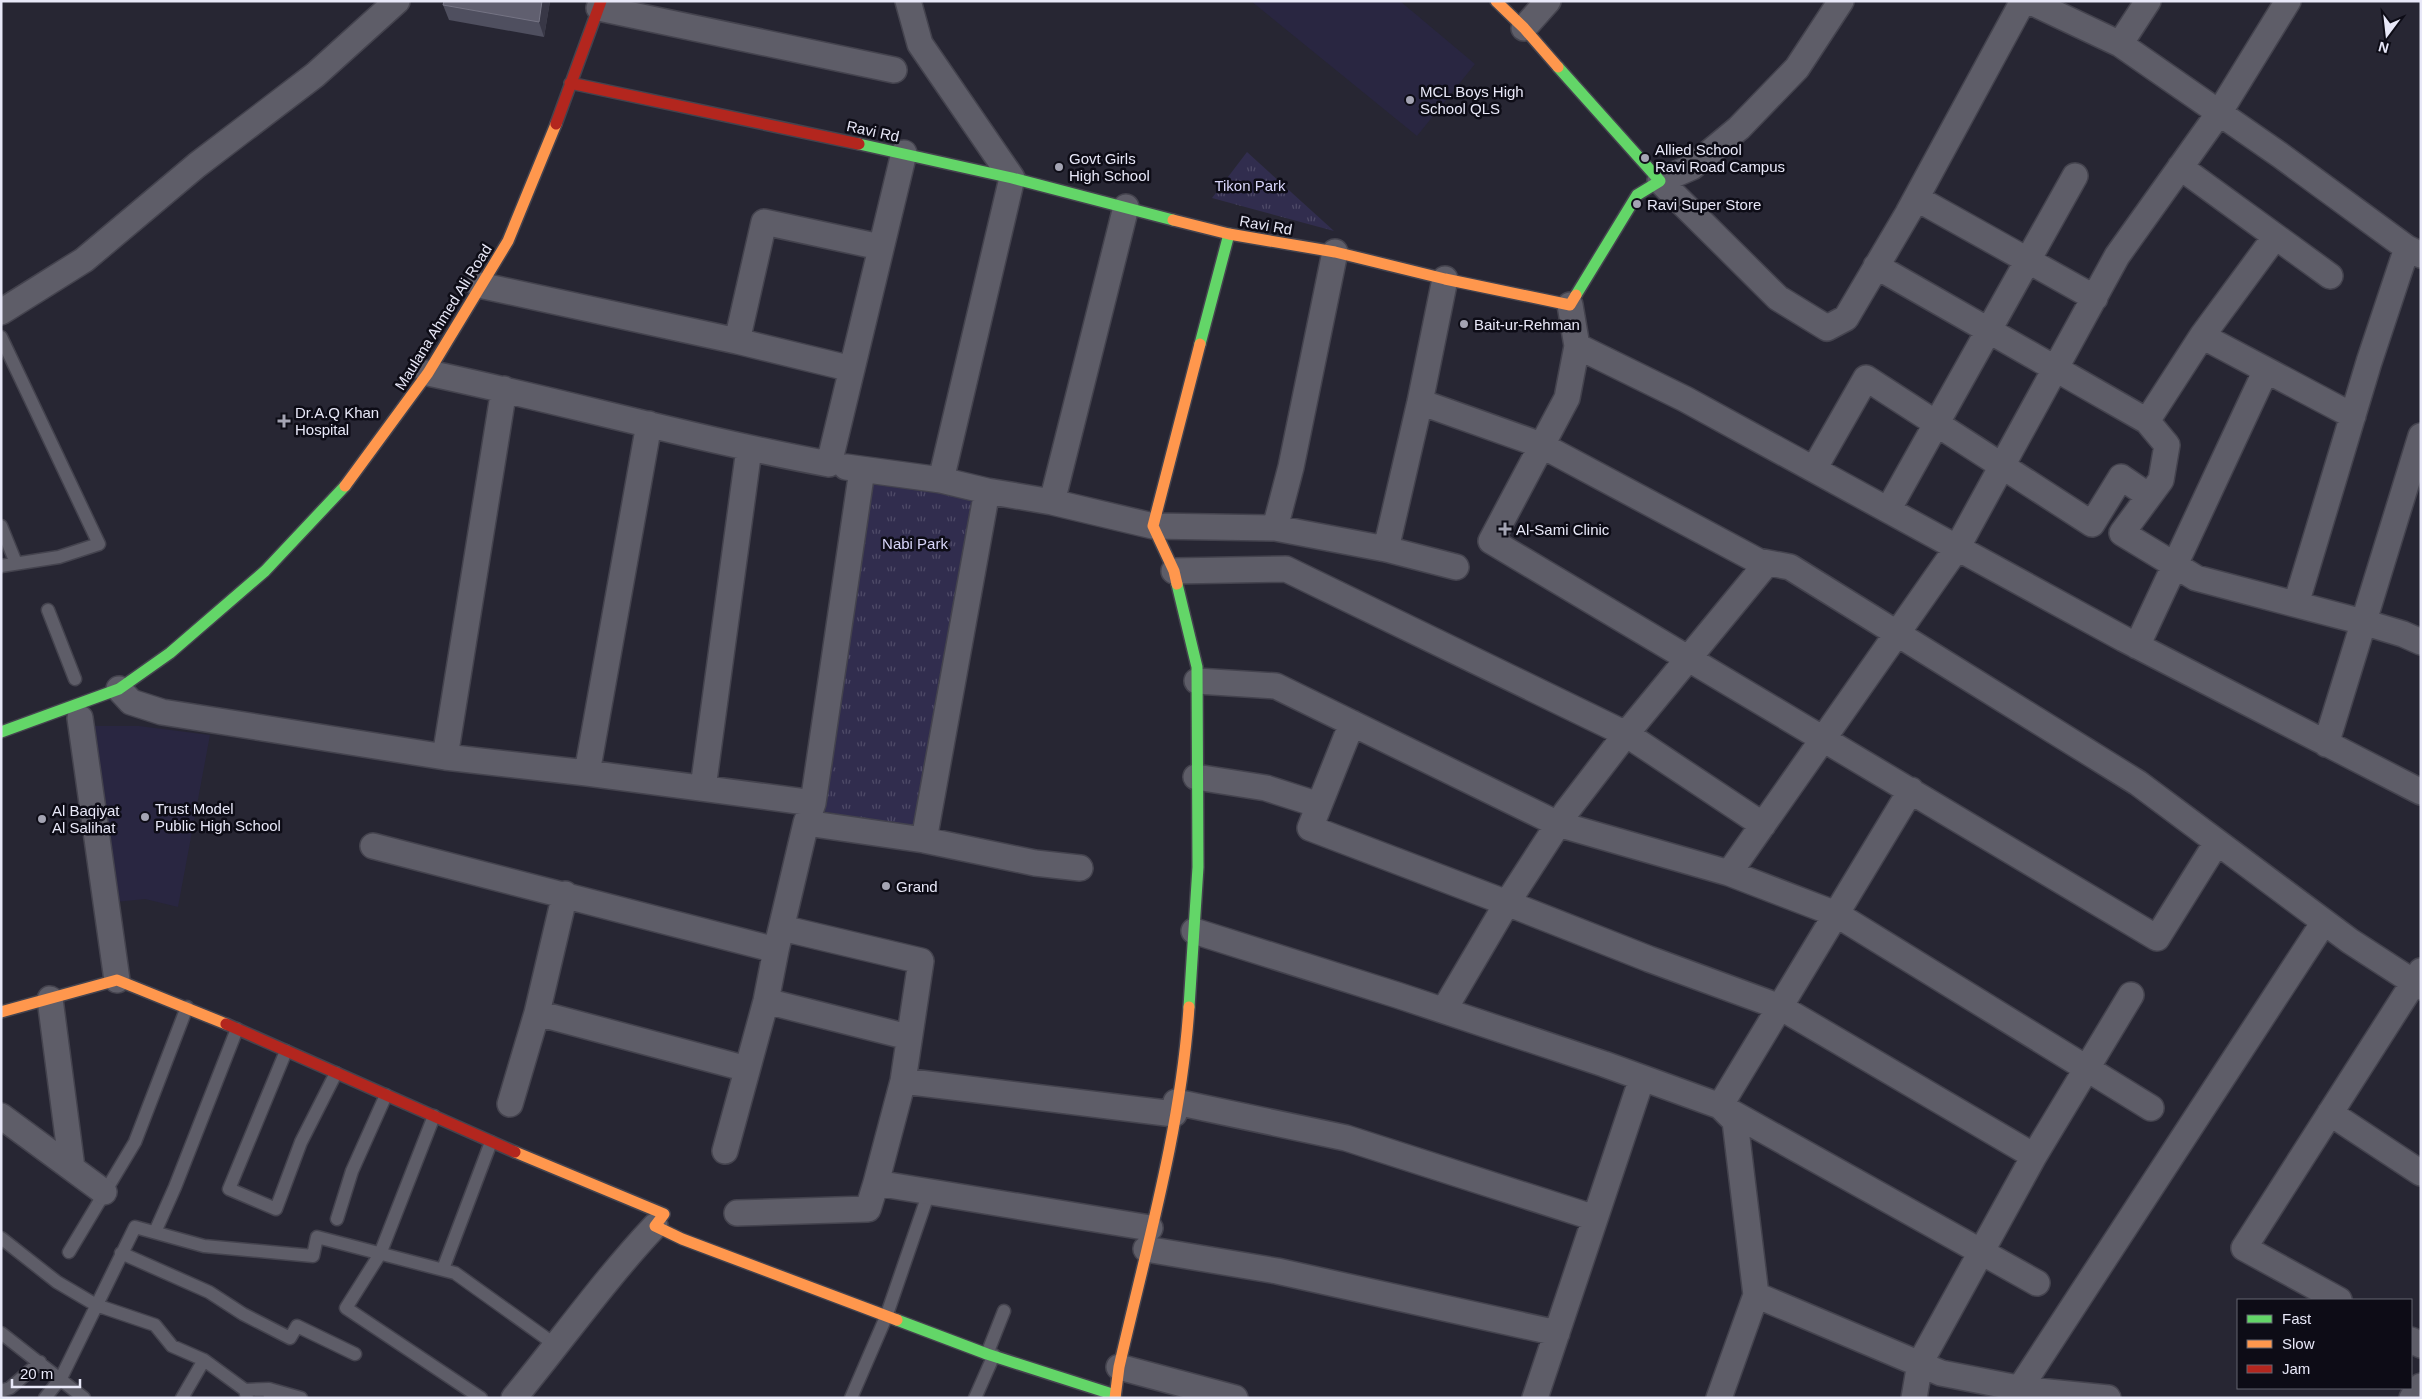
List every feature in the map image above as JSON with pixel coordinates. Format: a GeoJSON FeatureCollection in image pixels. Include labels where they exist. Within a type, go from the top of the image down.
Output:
{"type":"FeatureCollection","features":[{"type":"Feature","properties":{"kind":"street"},"geometry":{"type":"LineString","coordinates":[[1,312],[84,260],[197,165],[315,75],[397,1]]}},
{"type":"Feature","properties":{"kind":"street"},"geometry":{"type":"LineString","coordinates":[[908,1],[920,44],[1012,178],[941,480]]}},
{"type":"Feature","properties":{"kind":"street"},"geometry":{"type":"LineString","coordinates":[[1496,1],[1524,28],[1660,181],[1778,298],[1827,328],[1846,318],[1916,198],[2023,1]]}},
{"type":"Feature","properties":{"kind":"street"},"geometry":{"type":"LineString","coordinates":[[1524,28],[1548,1]]}},
{"type":"Feature","properties":{"kind":"street"},"geometry":{"type":"LineString","coordinates":[[1841,1],[1796,68],[1739,128],[1692,167],[1660,181],[1638,195],[1570,305],[1577,346],[1566,398],[1491,541],[2157,938],[2217,842]]}},
{"type":"Feature","properties":{"kind":"street"},"geometry":{"type":"LineString","coordinates":[[2028,1],[2120,44],[2414,251],[2353,416],[2296,604]]}},
{"type":"Feature","properties":{"kind":"street"},"geometry":{"type":"LineString","coordinates":[[2120,44],[2148,1]]}},
{"type":"Feature","properties":{"kind":"street"},"geometry":{"type":"LineString","coordinates":[[1729,873],[1957,548],[2001,465],[2057,369],[2117,256],[2219,113],[2288,1]]}},
{"type":"Feature","properties":{"kind":"street"},"geometry":{"type":"LineString","coordinates":[[600,5],[894,70]]}},
{"type":"Feature","properties":{"kind":"street","name":"Maulana Ahmed Ali Road"},"geometry":{"type":"LineString","coordinates":[[1,732],[119,689],[170,653],[265,571],[347,484],[428,373],[479,285],[508,241],[541,165],[570,82],[600,5]]}},
{"type":"Feature","properties":{"kind":"street","name":"Ravi Rd"},"geometry":{"type":"LineString","coordinates":[[570,82],[904,153],[1012,178],[1229,234],[1335,252],[1445,279],[1570,305]]}},
{"type":"Feature","properties":{"kind":"street"},"geometry":{"type":"LineString","coordinates":[[829,464],[904,153]]}},
{"type":"Feature","properties":{"kind":"street"},"geometry":{"type":"LineString","coordinates":[[2180,167],[2330,276]]}},
{"type":"Feature","properties":{"kind":"street"},"geometry":{"type":"LineString","coordinates":[[1888,510],[2075,176]]}},
{"type":"Feature","properties":{"kind":"street"},"geometry":{"type":"LineString","coordinates":[[1916,198],[2095,298]]}},
{"type":"Feature","properties":{"kind":"street"},"geometry":{"type":"LineString","coordinates":[[1052,502],[1126,207]]}},
{"type":"Feature","properties":{"kind":"street"},"geometry":{"type":"LineString","coordinates":[[737,341],[764,222],[880,247]]}},
{"type":"Feature","properties":{"kind":"street"},"geometry":{"type":"LineString","coordinates":[[655,1226],[682,1239],[886,1317],[991,1355],[1115,1396],[1119,1367],[1166,1160],[1187,1035],[1198,867],[1196,777],[1197,666],[1174,571],[1153,526],[1229,234]]}},
{"type":"Feature","properties":{"kind":"street"},"geometry":{"type":"LineString","coordinates":[[2147,421],[2202,336],[2275,237]]}},
{"type":"Feature","properties":{"kind":"street"},"geometry":{"type":"LineString","coordinates":[[1276,528],[1291,467],[1335,252]]}},
{"type":"Feature","properties":{"kind":"street"},"geometry":{"type":"LineString","coordinates":[[1876,266],[2147,421],[2167,445],[2160,480],[2122,533],[2196,578],[2363,622],[2403,634],[2421,642]]}},
{"type":"Feature","properties":{"kind":"street"},"geometry":{"type":"LineString","coordinates":[[1386,550],[1420,402],[1445,279]]}},
{"type":"Feature","properties":{"kind":"street"},"geometry":{"type":"LineString","coordinates":[[479,285],[737,341],[852,369]]}},
{"type":"Feature","properties":{"kind":"street"},"geometry":{"type":"LineString","coordinates":[[2202,336],[2353,416]]}},
{"type":"Feature","properties":{"kind":"street"},"geometry":{"type":"LineString","coordinates":[[1577,346],[1686,399],[2137,646],[2421,792]]}},
{"type":"Feature","properties":{"kind":"street"},"geometry":{"type":"LineString","coordinates":[[2137,646],[2266,370]]}},
{"type":"Feature","properties":{"kind":"street"},"geometry":{"type":"LineString","coordinates":[[428,373],[504,389],[749,449],[862,470],[941,480],[987,491],[1052,502],[1153,526],[1276,528],[1386,550],[1456,567]]}},
{"type":"Feature","properties":{"kind":"street"},"geometry":{"type":"LineString","coordinates":[[1814,469],[1866,378],[2092,524],[2121,477],[2149,496]]}},
{"type":"Feature","properties":{"kind":"street"},"geometry":{"type":"LineString","coordinates":[[445,757],[504,389]]}},
{"type":"Feature","properties":{"kind":"street"},"geometry":{"type":"LineString","coordinates":[[1420,402],[1541,445],[1758,561],[1790,567],[2138,783],[2324,922],[2418,980],[2244,1248],[2337,1299]]}},
{"type":"Feature","properties":{"kind":"street"},"geometry":{"type":"LineString","coordinates":[[587,773],[649,424]]}},
{"type":"Feature","properties":{"kind":"street"},"geometry":{"type":"LineString","coordinates":[[2326,744],[2421,436]]}},
{"type":"Feature","properties":{"kind":"street"},"geometry":{"type":"LineString","coordinates":[[703,788],[749,449]]}},
{"type":"Feature","properties":{"kind":"street"},"geometry":{"type":"LineString","coordinates":[[725,1151],[766,1001],[810,813],[862,470]]}},
{"type":"Feature","properties":{"kind":"street"},"geometry":{"type":"LineString","coordinates":[[924,840],[987,491]]}},
{"type":"Feature","properties":{"kind":"street"},"geometry":{"type":"LineString","coordinates":[[1444,1010],[1507,903],[1558,824],[1626,734],[1768,563]]}},
{"type":"Feature","properties":{"kind":"street"},"geometry":{"type":"LineString","coordinates":[[1174,571],[1286,569],[1626,734],[1763,825]]}},
{"type":"Feature","properties":{"kind":"street"},"geometry":{"type":"LineString","coordinates":[[1197,681],[1276,686],[1558,824],[1729,873],[1836,914],[2151,1108]]}},
{"type":"Feature","properties":{"kind":"street"},"geometry":{"type":"LineString","coordinates":[[119,689],[131,702],[162,712],[445,757],[703,788],[924,840],[1034,863],[1080,868]]}},
{"type":"Feature","properties":{"kind":"street"},"geometry":{"type":"LineString","coordinates":[[80,718],[117,980]]}},
{"type":"Feature","properties":{"kind":"street"},"geometry":{"type":"LineString","coordinates":[[1352,723],[1310,828],[1649,959],[1780,1007],[2034,1156]]}},
{"type":"Feature","properties":{"kind":"street"},"geometry":{"type":"LineString","coordinates":[[1196,777],[1266,788],[1319,805]]}},
{"type":"Feature","properties":{"kind":"street"},"geometry":{"type":"LineString","coordinates":[[1720,1106],[1911,790]]}},
{"type":"Feature","properties":{"kind":"street"},"geometry":{"type":"LineString","coordinates":[[373,846],[565,894],[779,939],[921,961],[902,1082],[868,1209],[736,1213]]}},
{"type":"Feature","properties":{"kind":"street"},"geometry":{"type":"LineString","coordinates":[[510,1104],[537,1013],[565,894]]}},
{"type":"Feature","properties":{"kind":"street"},"geometry":{"type":"LineString","coordinates":[[2020,1388],[2324,922]]}},
{"type":"Feature","properties":{"kind":"street"},"geometry":{"type":"LineString","coordinates":[[1194,931],[1444,1010],[1720,1106],[2037,1283]]}},
{"type":"Feature","properties":{"kind":"street"},"geometry":{"type":"LineString","coordinates":[[1,1012],[117,980],[187,1007],[491,1142],[664,1214],[616,1268],[557,1346],[514,1398]]}},
{"type":"Feature","properties":{"kind":"street"},"geometry":{"type":"LineString","coordinates":[[1914,1398],[1920,1363],[2034,1156],[2131,995]]}},
{"type":"Feature","properties":{"kind":"street"},"geometry":{"type":"LineString","coordinates":[[50,999],[72,1168]]}},
{"type":"Feature","properties":{"kind":"street"},"geometry":{"type":"LineString","coordinates":[[766,1001],[908,1037]]}},
{"type":"Feature","properties":{"kind":"street"},"geometry":{"type":"LineString","coordinates":[[537,1013],[747,1070]]}},
{"type":"Feature","properties":{"kind":"street"},"geometry":{"type":"LineString","coordinates":[[1535,1398],[1642,1078]]}},
{"type":"Feature","properties":{"kind":"street"},"geometry":{"type":"LineString","coordinates":[[902,1082],[1175,1108],[1346,1138],[1595,1218]]}},
{"type":"Feature","properties":{"kind":"street"},"geometry":{"type":"LineString","coordinates":[[1719,1398],[1756,1295],[1735,1121],[1720,1106]]}},
{"type":"Feature","properties":{"kind":"street"},"geometry":{"type":"LineString","coordinates":[[2330,1113],[2421,1173]]}},
{"type":"Feature","properties":{"kind":"street"},"geometry":{"type":"LineString","coordinates":[[1,1116],[104,1192]]}},
{"type":"Feature","properties":{"kind":"street"},"geometry":{"type":"LineString","coordinates":[[876,1183],[930,1192],[1148,1238],[1277,1271],[1556,1333]]}},
{"type":"Feature","properties":{"kind":"street"},"geometry":{"type":"LineString","coordinates":[[1756,1295],[1942,1372],[2020,1388],[2108,1398]]}},
{"type":"Feature","properties":{"kind":"street"},"geometry":{"type":"LineString","coordinates":[[1119,1367],[1235,1398]]}},
{"type":"Feature","properties":{"kind":"street"},"geometry":{"type":"LineString","coordinates":[[2412,1398],[2421,1386]]}},
{"type":"Feature","properties":{"kind":"lane"},"geometry":{"type":"LineString","coordinates":[[1,337],[99,544],[59,557],[1,566]]}},
{"type":"Feature","properties":{"kind":"lane"},"geometry":{"type":"LineString","coordinates":[[1,526],[16,563]]}},
{"type":"Feature","properties":{"kind":"lane"},"geometry":{"type":"LineString","coordinates":[[48,610],[75,679]]}},
{"type":"Feature","properties":{"kind":"lane"},"geometry":{"type":"LineString","coordinates":[[70,1252],[134,1142],[187,1007]]}},
{"type":"Feature","properties":{"kind":"lane"},"geometry":{"type":"LineString","coordinates":[[154,1232],[175,1187],[237,1029]]}},
{"type":"Feature","properties":{"kind":"lane"},"geometry":{"type":"LineString","coordinates":[[286,1051],[229,1188],[276,1209],[301,1142],[336,1073]]}},
{"type":"Feature","properties":{"kind":"lane"},"geometry":{"type":"LineString","coordinates":[[337,1219],[352,1171],[386,1095]]}},
{"type":"Feature","properties":{"kind":"lane"},"geometry":{"type":"LineString","coordinates":[[434,1116],[380,1254],[346,1308],[481,1398]]}},
{"type":"Feature","properties":{"kind":"lane"},"geometry":{"type":"LineString","coordinates":[[443,1269],[491,1142]]}},
{"type":"Feature","properties":{"kind":"lane"},"geometry":{"type":"LineString","coordinates":[[851,1398],[886,1317],[930,1192]]}},
{"type":"Feature","properties":{"kind":"lane"},"geometry":{"type":"LineString","coordinates":[[45,1398],[61,1378],[135,1227],[204,1246],[313,1256],[317,1237],[443,1269],[455,1273],[557,1346]]}},
{"type":"Feature","properties":{"kind":"lane"},"geometry":{"type":"LineString","coordinates":[[1,1238],[57,1282],[96,1305],[155,1325],[172,1346],[204,1360],[246,1394],[269,1394],[301,1398]]}},
{"type":"Feature","properties":{"kind":"lane"},"geometry":{"type":"LineString","coordinates":[[121,1253],[209,1292],[243,1314],[290,1338],[297,1326],[355,1354]]}},
{"type":"Feature","properties":{"kind":"lane"},"geometry":{"type":"LineString","coordinates":[[975,1398],[991,1355],[1004,1310]]}},
{"type":"Feature","properties":{"kind":"lane"},"geometry":{"type":"LineString","coordinates":[[1,1333],[61,1378],[84,1398]]}},
{"type":"Feature","properties":{"kind":"lane"},"geometry":{"type":"LineString","coordinates":[[182,1398],[204,1360]]}},
{"type":"Feature","properties":{"kind":"lane"},"geometry":{"type":"LineString","coordinates":[[1,1391],[10,1388],[40,1362]]}},
{"type":"Feature","properties":{"kind":"shaded area","name":"MCL Boys High School QLS"},"geometry":{"type":"Polygon","coordinates":[[[1251,1],[1400,1],[1475,64],[1417,136],[1251,1]]]}},
{"type":"Feature","properties":{"kind":"shaded area","name":"Trust Model Public High School"},"geometry":{"type":"Polygon","coordinates":[[[85,726],[139,726],[210,735],[178,907],[145,899],[106,903],[85,726]]]}},
{"type":"Feature","properties":{"kind":"green space","name":"Tikon Park"},"geometry":{"type":"Polygon","coordinates":[[[1247,152],[1334,231],[1212,198],[1247,152]]]}},
{"type":"Feature","properties":{"kind":"green space","name":"Nabi Park"},"geometry":{"type":"Polygon","coordinates":[[[873,474],[976,496],[919,830],[822,811],[873,474]]]}},
{"type":"Feature","properties":{"kind":"building"},"geometry":{"type":"Polygon","coordinates":[[[444,1],[542,1],[539,22],[443,5],[444,1]]]}},
{"type":"Feature","properties":{"kind":"traffic: fast"},"geometry":{"type":"LineString","coordinates":[[1558,67],[1660,181],[1637,195],[1576,295]]}},
{"type":"Feature","properties":{"kind":"traffic: fast"},"geometry":{"type":"LineString","coordinates":[[859,144],[1012,178],[1173,220]]}},
{"type":"Feature","properties":{"kind":"traffic: fast"},"geometry":{"type":"LineString","coordinates":[[1200,344],[1229,234]]}},
{"type":"Feature","properties":{"kind":"traffic: fast"},"geometry":{"type":"LineString","coordinates":[[1,732],[119,689],[170,653],[265,571],[345,486]]}},
{"type":"Feature","properties":{"kind":"traffic: fast"},"geometry":{"type":"LineString","coordinates":[[1177,584],[1197,667],[1198,867],[1189,1007]]}},
{"type":"Feature","properties":{"kind":"traffic: fast"},"geometry":{"type":"LineString","coordinates":[[897,1320],[987,1354],[1115,1395]]}},
{"type":"Feature","properties":{"kind":"traffic: slow"},"geometry":{"type":"LineString","coordinates":[[1496,1],[1524,28],[1558,67]]}},
{"type":"Feature","properties":{"kind":"traffic: slow"},"geometry":{"type":"LineString","coordinates":[[345,486],[428,373],[508,241],[556,124]]}},
{"type":"Feature","properties":{"kind":"traffic: slow"},"geometry":{"type":"LineString","coordinates":[[1173,220],[1229,234],[1335,252],[1445,279],[1570,305],[1576,295]]}},
{"type":"Feature","properties":{"kind":"traffic: slow"},"geometry":{"type":"LineString","coordinates":[[1177,584],[1174,571],[1153,526],[1200,344]]}},
{"type":"Feature","properties":{"kind":"traffic: slow"},"geometry":{"type":"LineString","coordinates":[[1,1012],[117,980],[226,1024]]}},
{"type":"Feature","properties":{"kind":"traffic: slow"},"geometry":{"type":"LineString","coordinates":[[1115,1398],[1119,1367],[1170,1143],[1185,1053],[1189,1007]]}},
{"type":"Feature","properties":{"kind":"traffic: slow"},"geometry":{"type":"LineString","coordinates":[[515,1152],[664,1214],[655,1226],[682,1239],[897,1320]]}},
{"type":"Feature","properties":{"kind":"traffic: jam"},"geometry":{"type":"LineString","coordinates":[[556,124],[601,1]]}},
{"type":"Feature","properties":{"kind":"traffic: jam"},"geometry":{"type":"LineString","coordinates":[[570,83],[859,144]]}},
{"type":"Feature","properties":{"kind":"traffic: jam"},"geometry":{"type":"LineString","coordinates":[[226,1024],[515,1152]]}},
{"type":"Feature","properties":{"kind":"place","name":"MCL Boys High School QLS"},"geometry":{"type":"Point","coordinates":[1410,100]}},
{"type":"Feature","properties":{"kind":"place","name":"Allied School Ravi Road Campus"},"geometry":{"type":"Point","coordinates":[1645,158]}},
{"type":"Feature","properties":{"kind":"place","name":"Govt Girls High School"},"geometry":{"type":"Point","coordinates":[1059,167]}},
{"type":"Feature","properties":{"kind":"place","name":"Ravi Super Store"},"geometry":{"type":"Point","coordinates":[1637,204]}},
{"type":"Feature","properties":{"kind":"place","name":"Bait-ur-Rehman"},"geometry":{"type":"Point","coordinates":[1464,324]}},
{"type":"Feature","properties":{"kind":"place","name":"Dr.A.Q Khan Hospital"},"geometry":{"type":"Point","coordinates":[284,421]}},
{"type":"Feature","properties":{"kind":"place","name":"Al-Sami Clinic"},"geometry":{"type":"Point","coordinates":[1505,529]}},
{"type":"Feature","properties":{"kind":"place","name":"Trust Model Public High School"},"geometry":{"type":"Point","coordinates":[145,817]}},
{"type":"Feature","properties":{"kind":"place","name":"Al Baqiyat Al Salihat"},"geometry":{"type":"Point","coordinates":[42,819]}},
{"type":"Feature","properties":{"kind":"place","name":"Grand"},"geometry":{"type":"Point","coordinates":[886,886]}}]}
